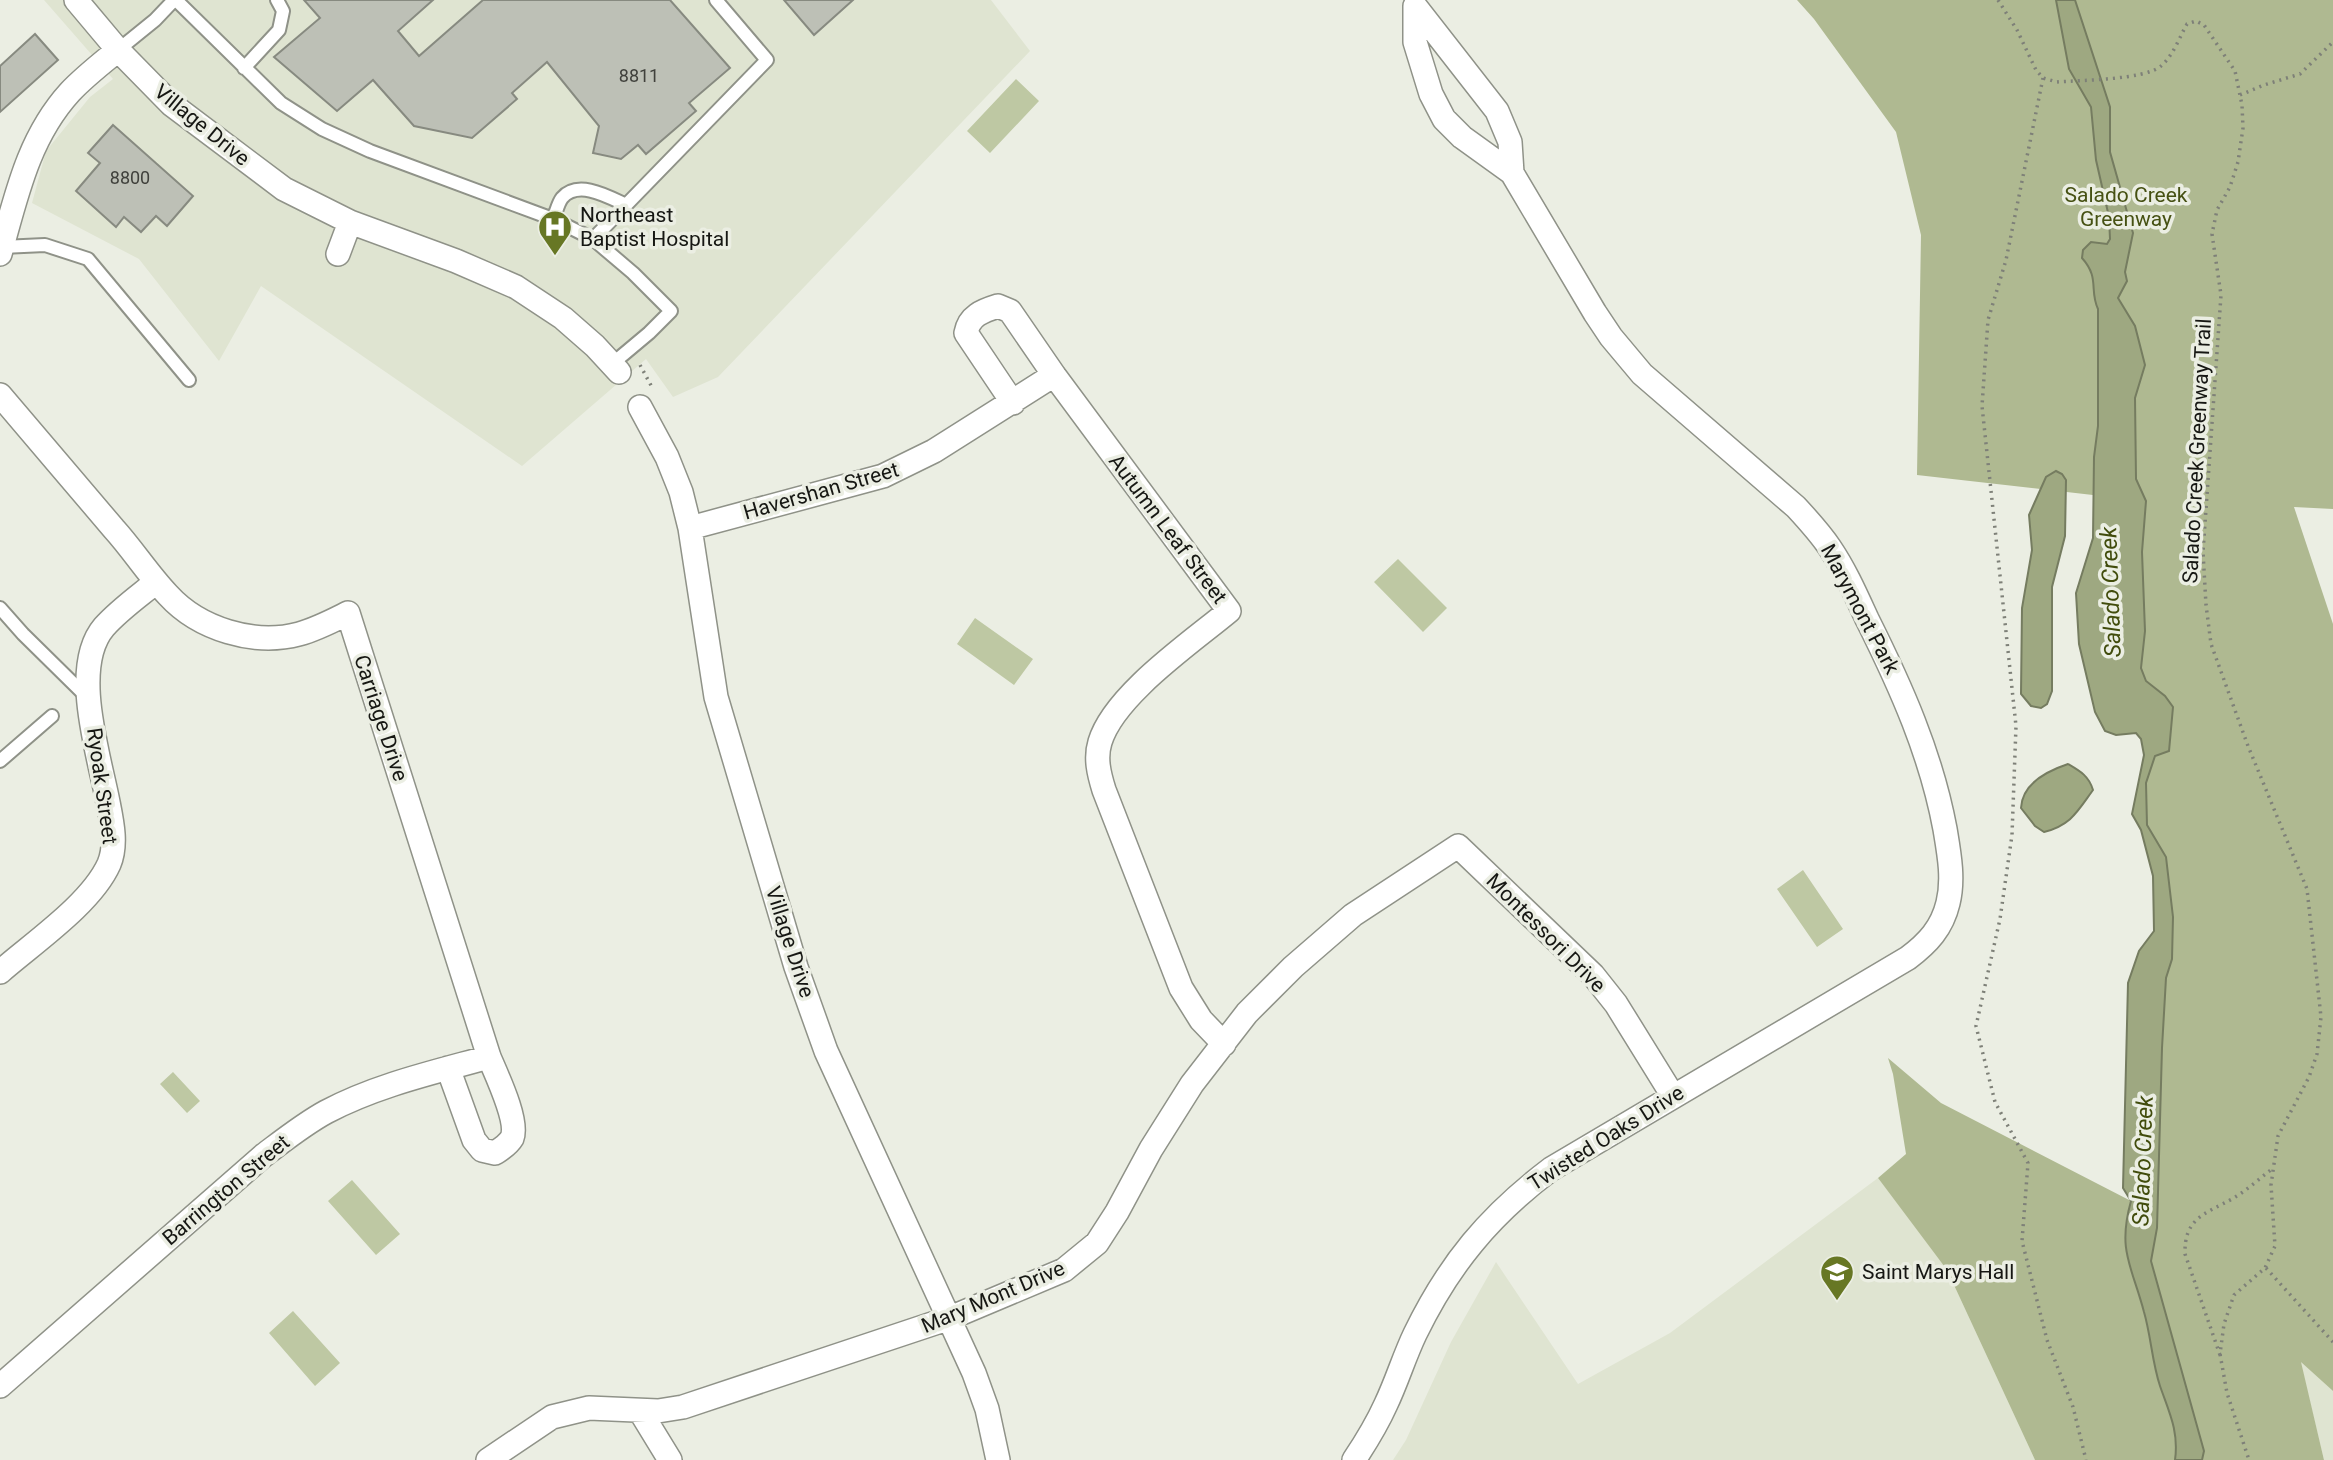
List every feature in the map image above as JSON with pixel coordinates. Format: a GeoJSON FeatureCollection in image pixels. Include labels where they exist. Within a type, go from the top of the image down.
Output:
{"type":"FeatureCollection","features":[{"type":"Feature","properties":{"kind":"street","name":"Village Drive"},"geometry":{"type":"LineString","coordinates":[[76,0],[118,50],[171,104],[284,189],[350,222],[456,261],[516,287],[563,318],[615,368]]}},
{"type":"Feature","properties":{"kind":"street","name":"Marymont Park"},"geometry":{"type":"LineString","coordinates":[[1413,3],[1497,111],[1510,142],[1512,173]]}},
{"type":"Feature","properties":{"kind":"street","name":"Marymont Park"},"geometry":{"type":"LineString","coordinates":[[1413,3],[1415,42],[1432,94],[1444,119],[1462,136],[1512,173],[1595,313],[1642,374],[1814,525],[1831,549],[1896,676],[1921,736],[1939,799],[1950,858],[1949,902],[1941,923],[1924,946],[1908,958],[1786,1028]]}},
{"type":"Feature","properties":{"kind":"street"},"geometry":{"type":"LineString","coordinates":[[1,251],[23,173],[45,125],[70,92],[118,50]]}},
{"type":"Feature","properties":{"kind":"street"},"geometry":{"type":"LineString","coordinates":[[338,254],[350,222]]}},
{"type":"Feature","properties":{"kind":"street","name":"Autumn Leaf Street"},"geometry":{"type":"LineString","coordinates":[[1013,403],[966,333],[968,323],[974,316],[998,306],[1010,311],[1054,375],[1229,611],[1125,701],[1106,728],[1100,742],[1098,758],[1104,790],[1181,988],[1201,1020],[1224,1044]]}},
{"type":"Feature","properties":{"kind":"street","name":"Havershan Street"},"geometry":{"type":"LineString","coordinates":[[690,528],[883,476],[917,460],[1013,403],[1054,375]]}},
{"type":"Feature","properties":{"kind":"street","name":"Carriage Drive"},"geometry":{"type":"LineString","coordinates":[[0,395],[169,597],[204,622],[248,636],[273,638],[296,635],[348,613],[489,1056],[513,1122],[512,1137],[504,1148],[495,1153],[482,1150],[474,1140],[448,1068]]}},
{"type":"Feature","properties":{"kind":"street","name":"Village Drive"},"geometry":{"type":"LineString","coordinates":[[640,407],[667,457],[681,492],[690,528],[716,697],[796,967],[826,1051],[950,1318],[987,1409],[998,1460]]}},
{"type":"Feature","properties":{"kind":"street","name":"Ryoak Street"},"geometry":{"type":"LineString","coordinates":[[0,972],[88,896],[103,877],[110,861],[114,847],[110,813],[88,698],[87,668],[92,647],[102,629],[156,582]]}},
{"type":"Feature","properties":{"kind":"street","name":"Mary Mont Drive"},"geometry":{"type":"LineString","coordinates":[[488,1460],[552,1417],[589,1408],[640,1411],[683,1407],[950,1318],[1064,1270],[1097,1243],[1185,1094],[1247,1013],[1293,967],[1353,915],[1458,846]]}},
{"type":"Feature","properties":{"kind":"street","name":"Montessori Drive"},"geometry":{"type":"LineString","coordinates":[[1458,846],[1592,975],[1616,1004],[1673,1097]]}},
{"type":"Feature","properties":{"kind":"street","name":"Twisted Oaks Drive"},"geometry":{"type":"LineString","coordinates":[[1354,1460],[1386,1405],[1415,1334],[1455,1264],[1480,1232],[1520,1192],[1550,1169],[1786,1028]]}},
{"type":"Feature","properties":{"kind":"street","name":"Barrington Street"},"geometry":{"type":"LineString","coordinates":[[0,1386],[264,1155],[295,1132],[327,1112],[361,1096],[489,1056]]}},
{"type":"Feature","properties":{"kind":"street"},"geometry":{"type":"LineString","coordinates":[[640,1411],[670,1460]]}},
{"type":"Feature","properties":{"kind":"lane"},"geometry":{"type":"LineString","coordinates":[[118,50],[156,20],[175,0],[281,103],[322,129],[370,151],[553,219],[593,239],[633,272],[671,311],[615,368]]}},
{"type":"Feature","properties":{"kind":"lane"},"geometry":{"type":"LineString","coordinates":[[244,68],[279,30],[283,11],[277,0]]}},
{"type":"Feature","properties":{"kind":"lane"},"geometry":{"type":"LineString","coordinates":[[593,239],[767,60],[716,0]]}},
{"type":"Feature","properties":{"kind":"lane"},"geometry":{"type":"LineString","coordinates":[[553,219],[562,198],[579,189],[602,194],[626,205]]}},
{"type":"Feature","properties":{"kind":"lane"},"geometry":{"type":"LineString","coordinates":[[1,251],[46,246],[88,259],[189,380]]}},
{"type":"Feature","properties":{"kind":"lane"},"geometry":{"type":"LineString","coordinates":[[0,608],[88,698]]}},
{"type":"Feature","properties":{"kind":"lane"},"geometry":{"type":"LineString","coordinates":[[0,761],[52,716]]}},
{"type":"Feature","properties":{"kind":"path"},"geometry":{"type":"LineString","coordinates":[[1997,0],[2043,78],[2006,260],[1989,320],[1982,406],[2015,726],[2012,835],[2000,919],[1976,1026],[1995,1102],[2028,1163],[2022,1241],[2047,1340],[2073,1407],[2086,1460]]}},
{"type":"Feature","properties":{"kind":"path","name":"Salado Creek Greenway Trail"},"geometry":{"type":"LineString","coordinates":[[2043,78],[2057,82],[2148,74],[2161,66],[2172,52],[2187,24],[2196,21],[2204,25],[2235,71],[2241,95],[2243,128],[2238,162],[2230,187],[2217,210],[2212,234],[2221,295],[2203,552],[2206,605],[2211,644],[2248,746],[2307,889],[2321,1017],[2317,1054],[2309,1077],[2278,1136],[2271,1185],[2276,1247],[2265,1268]]}},
{"type":"Feature","properties":{"kind":"path"},"geometry":{"type":"LineString","coordinates":[[2241,95],[2300,74],[2333,42]]}},
{"type":"Feature","properties":{"kind":"path"},"geometry":{"type":"LineString","coordinates":[[615,368],[635,359],[639,364],[656,395],[640,407]]}},
{"type":"Feature","properties":{"kind":"path"},"geometry":{"type":"LineString","coordinates":[[2249,1460],[2227,1393],[2221,1360],[2185,1254],[2184,1238],[2194,1221],[2209,1209],[2232,1199],[2274,1167]]}},
{"type":"Feature","properties":{"kind":"path"},"geometry":{"type":"LineString","coordinates":[[2221,1360],[2224,1324],[2234,1295],[2265,1268],[2333,1342]]}},
{"type":"Feature","properties":{"kind":"shaded area","name":"Northeast Baptist Hospital"},"geometry":{"type":"Polygon","coordinates":[[[44,0],[991,0],[1030,51],[718,377],[673,397],[646,359],[522,466],[261,286],[219,361],[139,259],[32,203],[46,151],[90,97],[113,79],[44,0]]]}},
{"type":"Feature","properties":{"kind":"shaded area"},"geometry":{"type":"Polygon","coordinates":[[[1016,79],[1039,101],[990,153],[967,131],[1016,79]]]}},
{"type":"Feature","properties":{"kind":"shaded area"},"geometry":{"type":"Polygon","coordinates":[[[1398,559],[1447,608],[1423,632],[1374,582],[1398,559]]]}},
{"type":"Feature","properties":{"kind":"shaded area"},"geometry":{"type":"Polygon","coordinates":[[[975,618],[1033,659],[1014,685],[957,644],[975,618]]]}},
{"type":"Feature","properties":{"kind":"shaded area"},"geometry":{"type":"Polygon","coordinates":[[[1803,870],[1843,929],[1817,947],[1777,889],[1803,870]]]}},
{"type":"Feature","properties":{"kind":"shaded area"},"geometry":{"type":"Polygon","coordinates":[[[173,1072],[200,1101],[187,1113],[160,1084],[173,1072]]]}},
{"type":"Feature","properties":{"kind":"shaded area","name":"Saint Marys Hall"},"geometry":{"type":"Polygon","coordinates":[[[1878,1178],[1947,1270],[2035,1460],[1393,1460],[1406,1440],[1451,1342],[1496,1262],[1578,1384],[1670,1333],[1878,1178]]]}},
{"type":"Feature","properties":{"kind":"shaded area"},"geometry":{"type":"Polygon","coordinates":[[[352,1180],[400,1234],[376,1255],[328,1201],[352,1180]]]}},
{"type":"Feature","properties":{"kind":"shaded area"},"geometry":{"type":"Polygon","coordinates":[[[293,1311],[340,1363],[315,1386],[269,1333],[293,1311]]]}},
{"type":"Feature","properties":{"kind":"shaded area"},"geometry":{"type":"Polygon","coordinates":[[[2300,1360],[2333,1391],[2333,1460],[2324,1460],[2300,1360]]]}},
{"type":"Feature","properties":{"kind":"green space","name":"Salado Creek Greenway"},"geometry":{"type":"Polygon","coordinates":[[[1797,0],[2333,0],[2333,509],[2294,507],[2333,624],[2333,1391],[2301,1362],[2324,1460],[2035,1460],[1947,1270],[1878,1178],[1906,1154],[1888,1058],[1941,1103],[2131,1201],[2157,1210],[2166,978],[2172,959],[2166,857],[2147,826],[2146,783],[2155,756],[2165,696],[2146,681],[2141,668],[2145,631],[2142,552],[2145,501],[1917,475],[1921,235],[1896,132],[1814,19],[1797,0]]]}},
{"type":"Feature","properties":{"kind":"water","name":"Salado Creek"},"geometry":{"type":"Polygon","coordinates":[[[2056,0],[2075,0],[2110,107],[2110,152],[2133,233],[2125,272],[2127,281],[2118,298],[2135,326],[2145,365],[2135,398],[2136,479],[2146,501],[2142,552],[2145,631],[2141,668],[2146,681],[2165,696],[2173,707],[2169,751],[2155,756],[2146,783],[2147,825],[2166,857],[2173,917],[2172,959],[2166,978],[2162,1048],[2157,1228],[2151,1261],[2204,1451],[2202,1460],[2175,1460],[2176,1440],[2172,1422],[2157,1377],[2146,1321],[2126,1246],[2125,1233],[2131,1201],[2123,1188],[2128,983],[2139,951],[2154,931],[2153,876],[2141,830],[2132,814],[2144,755],[2141,739],[2136,733],[2116,735],[2105,731],[2095,712],[2079,644],[2076,593],[2093,538],[2094,457],[2098,426],[2098,309],[2093,278],[2082,258],[2083,250],[2091,242],[2107,244],[2110,239],[2109,217],[2096,160],[2091,107],[2069,69],[2056,0]]]}},
{"type":"Feature","properties":{"kind":"water"},"geometry":{"type":"Polygon","coordinates":[[[2056,471],[2066,480],[2065,536],[2052,587],[2052,691],[2047,704],[2041,708],[2031,706],[2021,694],[2022,608],[2032,550],[2029,515],[2046,477],[2056,471]]]}},
{"type":"Feature","properties":{"kind":"water"},"geometry":{"type":"Polygon","coordinates":[[[2068,764],[2086,777],[2093,790],[2067,821],[2044,832],[2035,826],[2021,808],[2022,800],[2037,780],[2068,764]]]}},
{"type":"Feature","properties":{"kind":"building"},"geometry":{"type":"Polygon","coordinates":[[[304,0],[433,0],[398,31],[419,56],[483,0],[670,0],[730,68],[689,103],[696,111],[646,154],[638,145],[621,159],[593,153],[599,126],[547,62],[512,93],[517,99],[472,138],[414,126],[373,80],[337,111],[274,57],[320,18],[304,0]]]}},
{"type":"Feature","properties":{"kind":"building"},"geometry":{"type":"Polygon","coordinates":[[[784,0],[853,0],[814,35],[784,0]]]}},
{"type":"Feature","properties":{"kind":"building"},"geometry":{"type":"Polygon","coordinates":[[[35,34],[58,60],[0,112],[0,66],[35,34]]]}},
{"type":"Feature","properties":{"kind":"building"},"geometry":{"type":"Polygon","coordinates":[[[113,125],[193,196],[167,226],[156,216],[141,232],[124,217],[116,227],[76,191],[100,163],[88,153],[113,125]]]}},
{"type":"Feature","properties":{"kind":"place","name":"Northeast Baptist Hospital"},"geometry":{"type":"Point","coordinates":[555,257]}},
{"type":"Feature","properties":{"kind":"place","name":"Saint Marys Hall"},"geometry":{"type":"Point","coordinates":[1837,1302]}}]}
